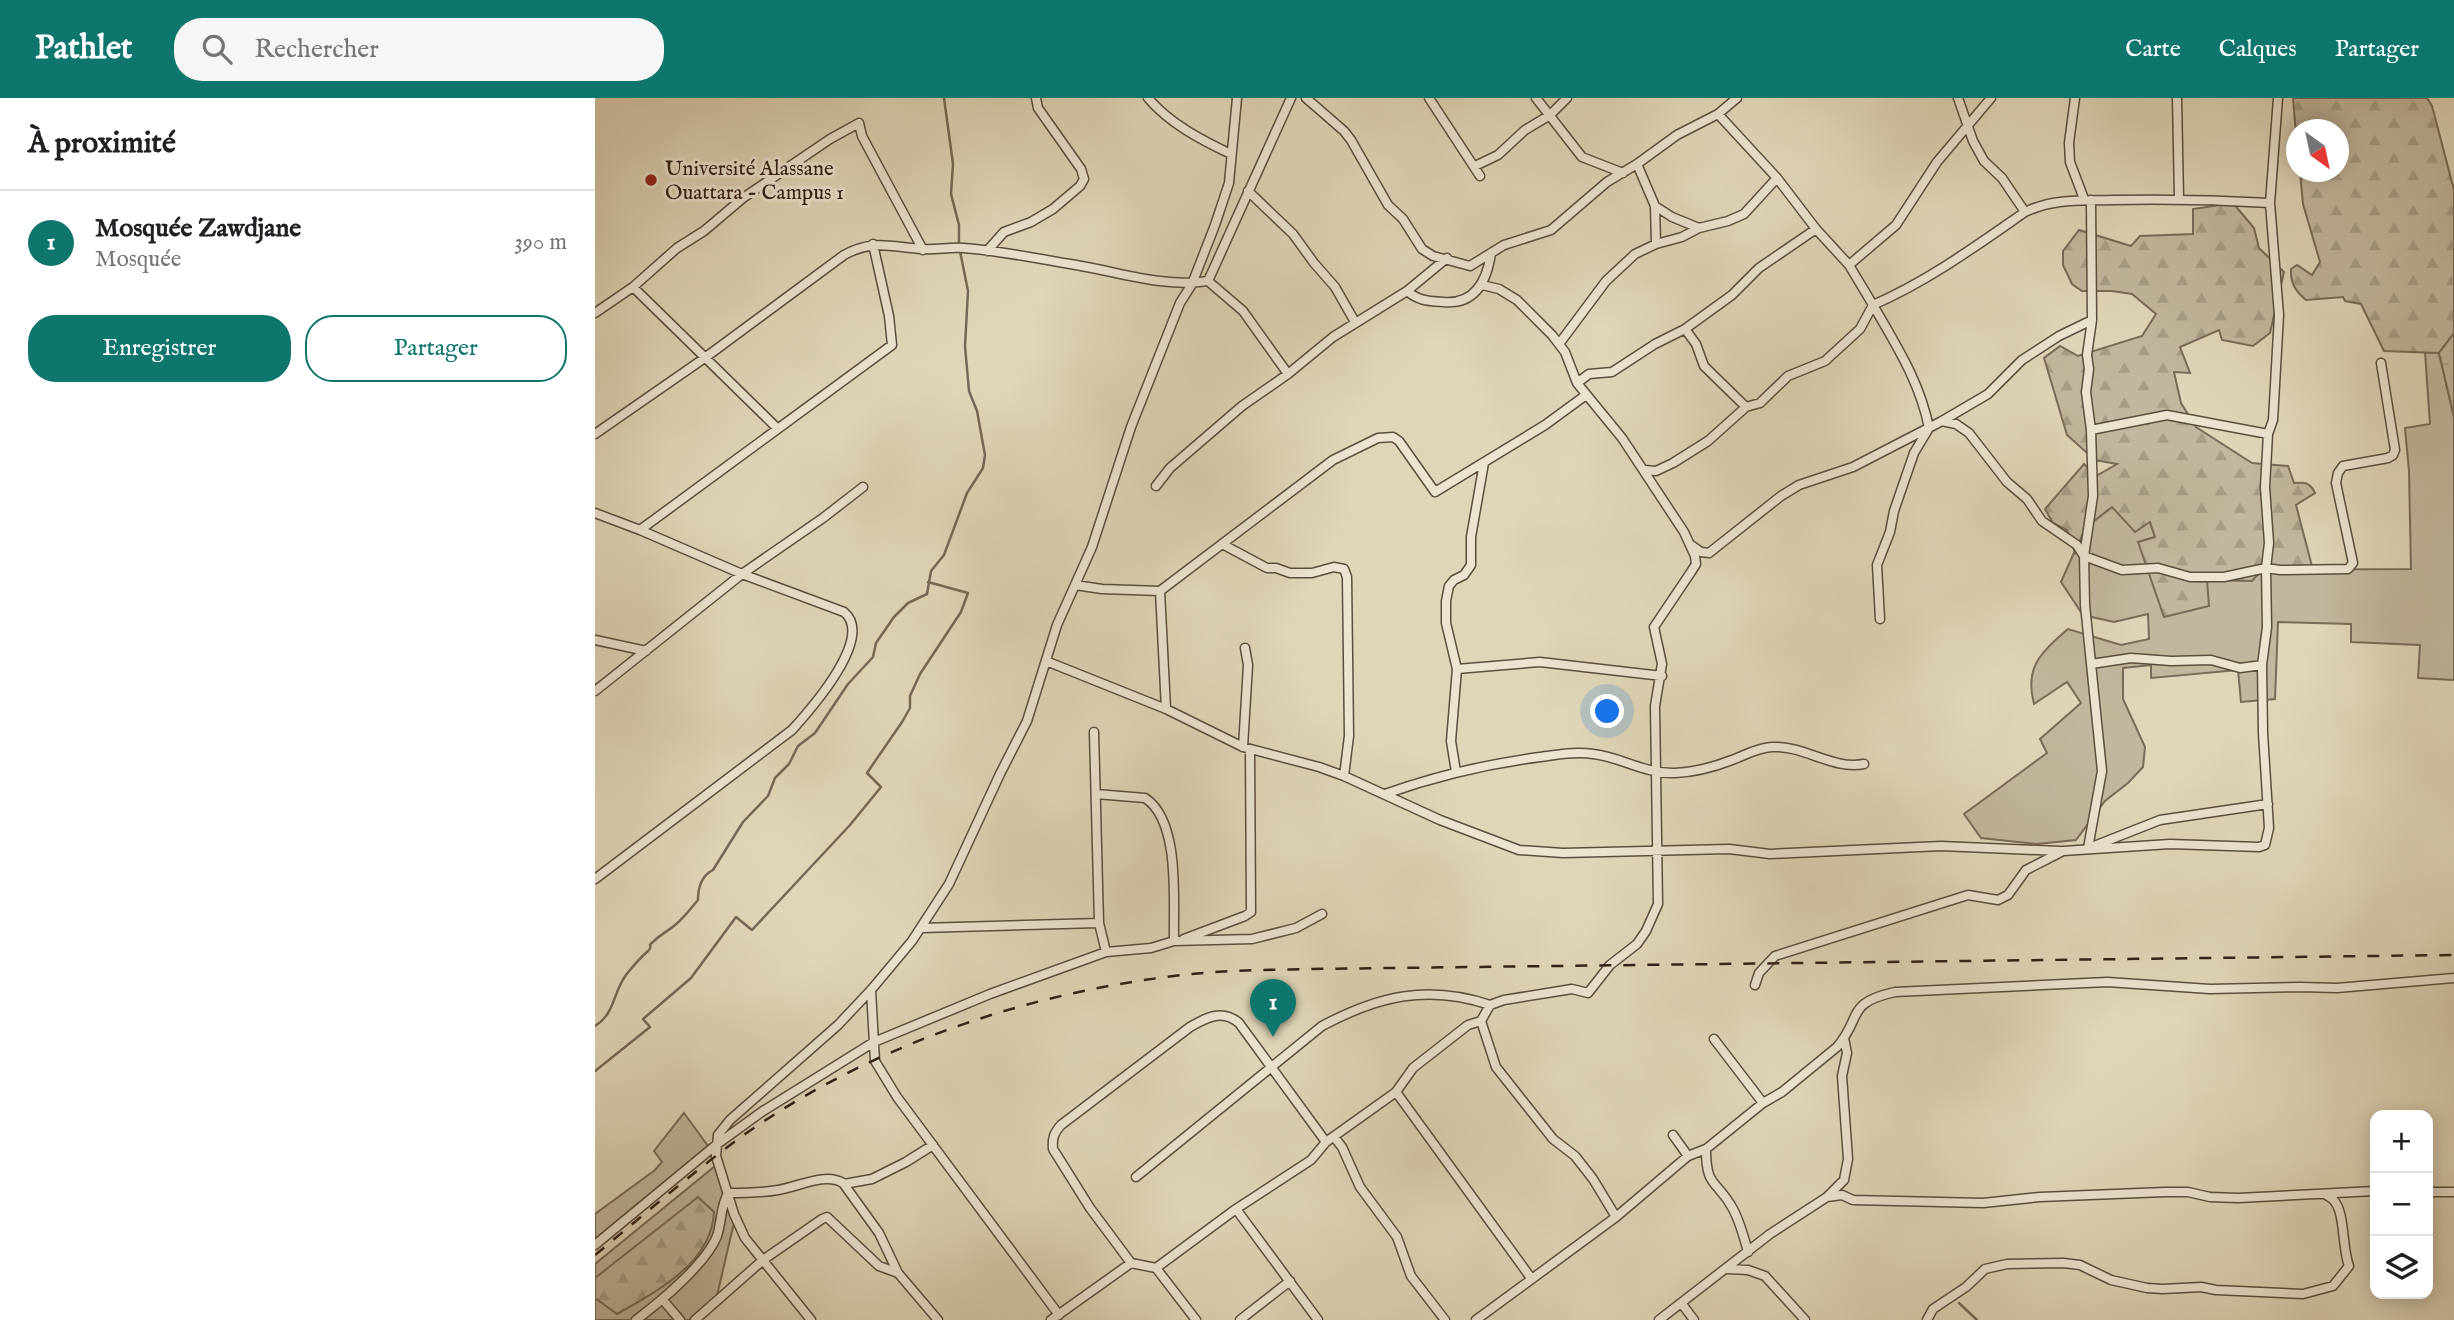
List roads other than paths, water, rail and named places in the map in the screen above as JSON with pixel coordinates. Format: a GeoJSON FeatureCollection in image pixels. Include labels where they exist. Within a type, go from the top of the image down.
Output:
{"type":"FeatureCollection","features":[{"type":"Feature","properties":{"kind":"street"},"geometry":{"type":"LineString","coordinates":[[987,251],[1004,232],[1031,222],[1053,209],[1080,186],[1084,179],[1081,169],[1038,108],[1036,98]]}},
{"type":"Feature","properties":{"kind":"street"},"geometry":{"type":"LineString","coordinates":[[1147,98],[1187,130],[1231,154]]}},
{"type":"Feature","properties":{"kind":"street"},"geometry":{"type":"LineString","coordinates":[[811,1320],[745,1238],[734,1214],[716,1156],[718,1135],[730,1120],[838,1025],[871,990],[921,928],[949,884],[1027,721],[1056,625],[1092,547],[1131,427],[1180,303],[1192,284],[1222,205],[1229,183],[1237,98]]}},
{"type":"Feature","properties":{"kind":"street"},"geometry":{"type":"LineString","coordinates":[[1208,281],[1291,98]]}},
{"type":"Feature","properties":{"kind":"street"},"geometry":{"type":"LineString","coordinates":[[1306,98],[1344,131],[1388,205],[1403,219],[1422,248],[1433,256],[1469,266],[1504,245],[1551,230],[1586,199],[1677,135],[1718,114],[1737,98]]}},
{"type":"Feature","properties":{"kind":"street"},"geometry":{"type":"LineString","coordinates":[[1429,98],[1480,176]]}},
{"type":"Feature","properties":{"kind":"street"},"geometry":{"type":"LineString","coordinates":[[1536,98],[1582,157],[1623,173]]}},
{"type":"Feature","properties":{"kind":"street"},"geometry":{"type":"LineString","coordinates":[[1475,166],[1498,155],[1525,130],[1550,116],[1567,98]]}},
{"type":"Feature","properties":{"kind":"street"},"geometry":{"type":"LineString","coordinates":[[1958,98],[1973,141],[1984,161],[2002,178],[2025,212]]}},
{"type":"Feature","properties":{"kind":"street"},"geometry":{"type":"LineString","coordinates":[[1849,265],[1896,225],[1937,162],[1991,98]]}},
{"type":"Feature","properties":{"kind":"street"},"geometry":{"type":"LineString","coordinates":[[2075,98],[2069,143],[2070,162],[2087,200],[2092,320],[2086,392],[2091,430],[2093,496],[2084,556],[2085,604],[2102,772],[2088,848]]}},
{"type":"Feature","properties":{"kind":"street"},"geometry":{"type":"LineString","coordinates":[[2177,98],[2179,198]]}},
{"type":"Feature","properties":{"kind":"street"},"geometry":{"type":"LineString","coordinates":[[1046,660],[1166,709],[1246,748],[1344,776],[1440,820],[1519,850],[1563,853],[1729,849],[1770,854],[1941,846],[2063,851],[2170,844],[2259,848],[2265,845],[2268,839],[2262,665],[2267,627],[2266,568],[2270,543],[2266,487],[2268,434],[2273,420],[2279,315],[2270,203],[2279,98]]}},
{"type":"Feature","properties":{"kind":"street"},"geometry":{"type":"LineString","coordinates":[[1718,114],[1777,178],[1816,229],[1849,265],[1912,373],[1924,405],[1929,428],[1914,453],[1877,565],[1880,619]]}},
{"type":"Feature","properties":{"kind":"street"},"geometry":{"type":"LineString","coordinates":[[595,313],[633,287],[677,248],[703,231],[743,198],[830,139],[859,123],[862,136],[923,250]]}},
{"type":"Feature","properties":{"kind":"street"},"geometry":{"type":"LineString","coordinates":[[1637,164],[1655,206],[1656,244]]}},
{"type":"Feature","properties":{"kind":"street"},"geometry":{"type":"LineString","coordinates":[[1559,344],[1584,308],[1622,264],[1635,254],[1699,228],[1744,214],[1777,178]]}},
{"type":"Feature","properties":{"kind":"street"},"geometry":{"type":"LineString","coordinates":[[1248,191],[1293,234],[1335,287],[1355,322]]}},
{"type":"Feature","properties":{"kind":"street"},"geometry":{"type":"LineString","coordinates":[[1645,470],[1656,471],[1708,441],[1746,407],[1760,402],[1788,376],[1825,361],[1860,329],[1873,305],[1924,279],[2025,212],[2041,205],[2057,201],[2179,198],[2270,203]]}},
{"type":"Feature","properties":{"kind":"street"},"geometry":{"type":"LineString","coordinates":[[1655,206],[1699,228]]}},
{"type":"Feature","properties":{"kind":"street"},"geometry":{"type":"LineString","coordinates":[[1577,383],[1589,374],[1612,372],[1655,344],[1685,329],[1732,295],[1759,268],[1816,229]]}},
{"type":"Feature","properties":{"kind":"street"},"geometry":{"type":"LineString","coordinates":[[595,434],[706,357],[844,255],[873,244],[923,250],[958,248],[987,251],[1168,282],[1192,284],[1208,281]]}},
{"type":"Feature","properties":{"kind":"street"},"geometry":{"type":"LineString","coordinates":[[641,530],[892,345],[889,316],[873,244]]}},
{"type":"Feature","properties":{"kind":"street"},"geometry":{"type":"LineString","coordinates":[[1407,291],[1424,302],[1453,304],[1464,300],[1482,285],[1491,253]]}},
{"type":"Feature","properties":{"kind":"street"},"geometry":{"type":"LineString","coordinates":[[1156,486],[1170,468],[1211,430],[1355,322],[1407,291],[1447,258]]}},
{"type":"Feature","properties":{"kind":"street"},"geometry":{"type":"LineString","coordinates":[[1208,281],[1243,311],[1288,374]]}},
{"type":"Feature","properties":{"kind":"street"},"geometry":{"type":"LineString","coordinates":[[1482,285],[1499,289],[1517,300],[1559,344],[1577,383],[1645,470],[1691,545],[1696,564]]}},
{"type":"Feature","properties":{"kind":"street"},"geometry":{"type":"LineString","coordinates":[[633,287],[777,428]]}},
{"type":"Feature","properties":{"kind":"street"},"geometry":{"type":"LineString","coordinates":[[1136,1177],[1322,1026],[1370,1003],[1414,994],[1461,996],[1490,1005],[1504,1000],[1572,989],[1588,993],[1611,965],[1637,944],[1658,904],[1655,697],[1662,676],[1662,664],[1654,627],[1696,564],[1781,496],[1799,485],[1853,467],[1942,421],[1988,394],[2022,360],[2059,336],[2092,320]]}},
{"type":"Feature","properties":{"kind":"street"},"geometry":{"type":"LineString","coordinates":[[1685,329],[1696,344],[1704,366],[1746,407]]}},
{"type":"Feature","properties":{"kind":"street"},"geometry":{"type":"LineString","coordinates":[[1942,421],[1956,424],[1969,433],[2007,482],[2027,499],[2042,521],[2077,545],[2084,556],[2122,570],[2158,568],[2190,577],[2224,577],[2266,568],[2348,569],[2353,563],[2336,483],[2338,473],[2343,466],[2388,458],[2395,450],[2381,363]]}},
{"type":"Feature","properties":{"kind":"street"},"geometry":{"type":"LineString","coordinates":[[1076,584],[1102,589],[1160,591],[1333,460],[1378,438],[1393,437],[1399,441],[1435,492],[1545,425],[1586,395]]}},
{"type":"Feature","properties":{"kind":"street"},"geometry":{"type":"LineString","coordinates":[[2091,430],[2167,415],[2268,434]]}},
{"type":"Feature","properties":{"kind":"street"},"geometry":{"type":"LineString","coordinates":[[1456,772],[1451,741],[1457,669],[1446,623],[1446,601],[1449,586],[1464,575],[1471,565],[1471,537],[1484,463]]}},
{"type":"Feature","properties":{"kind":"street"},"geometry":{"type":"LineString","coordinates":[[595,691],[742,574],[863,487]]}},
{"type":"Feature","properties":{"kind":"street"},"geometry":{"type":"LineString","coordinates":[[595,513],[742,574],[844,612],[854,627],[837,673],[792,730],[595,879]]}},
{"type":"Feature","properties":{"kind":"street"},"geometry":{"type":"LineString","coordinates":[[1222,544],[1266,568],[1290,573],[1312,573],[1334,567],[1344,569],[1347,577],[1349,736],[1344,776]]}},
{"type":"Feature","properties":{"kind":"street"},"geometry":{"type":"LineString","coordinates":[[1691,545],[1701,552],[1709,552]]}},
{"type":"Feature","properties":{"kind":"street"},"geometry":{"type":"LineString","coordinates":[[1160,591],[1166,709]]}},
{"type":"Feature","properties":{"kind":"street"},"geometry":{"type":"LineString","coordinates":[[595,640],[646,651]]}},
{"type":"Feature","properties":{"kind":"street"},"geometry":{"type":"LineString","coordinates":[[595,1245],[716,1145],[763,1111],[874,1042],[967,1003],[1106,952],[1151,948],[1251,912],[1253,878],[1246,748],[1248,665],[1245,648]]}},
{"type":"Feature","properties":{"kind":"street"},"geometry":{"type":"LineString","coordinates":[[2091,664],[2130,658],[2211,660],[2240,668],[2262,665]]}},
{"type":"Feature","properties":{"kind":"street"},"geometry":{"type":"LineString","coordinates":[[1457,669],[1540,662],[1662,676]]}},
{"type":"Feature","properties":{"kind":"street"},"geometry":{"type":"LineString","coordinates":[[1094,732],[1099,923],[1106,952]]}},
{"type":"Feature","properties":{"kind":"street"},"geometry":{"type":"LineString","coordinates":[[1385,794],[1456,772],[1500,762],[1567,754],[1592,753],[1656,772],[1675,773],[1704,768],[1733,760],[1750,751],[1771,747],[1795,748],[1849,767],[1864,764]]}},
{"type":"Feature","properties":{"kind":"street"},"geometry":{"type":"LineString","coordinates":[[1096,794],[1145,799],[1151,802],[1165,823],[1171,857],[1178,940]]}},
{"type":"Feature","properties":{"kind":"street"},"geometry":{"type":"LineString","coordinates":[[2088,848],[2160,820],[2268,804]]}},
{"type":"Feature","properties":{"kind":"street"},"geometry":{"type":"LineString","coordinates":[[1755,985],[1759,973],[1775,956],[1968,895],[1998,900],[2008,895],[2026,870],[2063,851]]}},
{"type":"Feature","properties":{"kind":"street"},"geometry":{"type":"LineString","coordinates":[[1178,940],[1252,939],[1296,928],[1322,914]]}},
{"type":"Feature","properties":{"kind":"street"},"geometry":{"type":"LineString","coordinates":[[921,928],[1099,923]]}},
{"type":"Feature","properties":{"kind":"street"},"geometry":{"type":"LineString","coordinates":[[1476,1320],[1616,1217],[1688,1156],[1706,1149],[1763,1103],[1782,1092],[1844,1038],[1858,1008],[1874,997],[1895,992],[2107,982],[2202,989],[2300,986],[2337,988],[2454,978]]}},
{"type":"Feature","properties":{"kind":"street"},"geometry":{"type":"LineString","coordinates":[[871,990],[875,1060],[898,1097],[1055,1317],[1131,1263]]}},
{"type":"Feature","properties":{"kind":"street"},"geometry":{"type":"LineString","coordinates":[[1156,1268],[1236,1209],[1311,1160],[1330,1140],[1396,1092],[1413,1068],[1468,1025],[1481,1021],[1490,1005]]}},
{"type":"Feature","properties":{"kind":"street"},"geometry":{"type":"LineString","coordinates":[[1196,1320],[1156,1268],[1131,1263],[1090,1208],[1057,1157],[1052,1138],[1061,1125],[1190,1027],[1216,1015],[1232,1017],[1239,1023],[1330,1140],[1342,1147],[1360,1187],[1397,1237],[1411,1276],[1445,1320]]}},
{"type":"Feature","properties":{"kind":"street"},"geometry":{"type":"LineString","coordinates":[[1481,1021],[1496,1068],[1553,1139],[1575,1156],[1593,1179],[1616,1217]]}},
{"type":"Feature","properties":{"kind":"street"},"geometry":{"type":"LineString","coordinates":[[1659,1320],[1770,1234],[1827,1197],[1844,1180],[1848,1159],[1842,1076],[1847,1053],[1844,1038]]}},
{"type":"Feature","properties":{"kind":"street"},"geometry":{"type":"LineString","coordinates":[[1714,1040],[1763,1103]]}},
{"type":"Feature","properties":{"kind":"street"},"geometry":{"type":"LineString","coordinates":[[1396,1092],[1531,1278]]}},
{"type":"Feature","properties":{"kind":"street"},"geometry":{"type":"LineString","coordinates":[[1672,1135],[1688,1156]]}},
{"type":"Feature","properties":{"kind":"street"},"geometry":{"type":"LineString","coordinates":[[844,1184],[872,1179],[933,1145]]}},
{"type":"Feature","properties":{"kind":"street"},"geometry":{"type":"LineString","coordinates":[[1706,1149],[1706,1170],[1713,1185],[1732,1207],[1748,1252]]}},
{"type":"Feature","properties":{"kind":"street"},"geometry":{"type":"LineString","coordinates":[[728,1193],[783,1190],[818,1180],[840,1180],[879,1233],[898,1273],[938,1320]]}},
{"type":"Feature","properties":{"kind":"street"},"geometry":{"type":"LineString","coordinates":[[1827,1197],[1842,1195],[1853,1200],[1983,1203],[2040,1197],[2165,1192],[2238,1198],[2370,1191]]}},
{"type":"Feature","properties":{"kind":"street"},"geometry":{"type":"LineString","coordinates":[[2433,1192],[2454,1192]]}},
{"type":"Feature","properties":{"kind":"street"},"geometry":{"type":"LineString","coordinates":[[636,1320],[663,1300],[706,1254],[717,1234],[721,1206],[728,1193]]}},
{"type":"Feature","properties":{"kind":"street"},"geometry":{"type":"LineString","coordinates":[[1927,1320],[1933,1309],[1966,1287],[1985,1269],[2007,1264],[2080,1265],[2111,1280],[2163,1289],[2201,1286],[2216,1290],[2303,1294],[2322,1290],[2333,1286],[2349,1266],[2335,1202],[2325,1194]]}},
{"type":"Feature","properties":{"kind":"street"},"geometry":{"type":"LineString","coordinates":[[1236,1209],[1318,1320]]}},
{"type":"Feature","properties":{"kind":"street"},"geometry":{"type":"LineString","coordinates":[[695,1320],[764,1261],[827,1217],[879,1266],[898,1273]]}},
{"type":"Feature","properties":{"kind":"street"},"geometry":{"type":"LineString","coordinates":[[1728,1269],[1748,1270],[1765,1276],[1805,1320]]}},
{"type":"Feature","properties":{"kind":"street"},"geometry":{"type":"LineString","coordinates":[[1240,1320],[1290,1281]]}},
{"type":"Feature","properties":{"kind":"street"},"geometry":{"type":"LineString","coordinates":[[663,1300],[680,1320]]}},
{"type":"Feature","properties":{"kind":"street"},"geometry":{"type":"LineString","coordinates":[[1682,1304],[1694,1320]]}},
{"type":"Feature","properties":{"kind":"waterway"},"geometry":{"type":"LineString","coordinates":[[595,1026],[602,1021],[626,975],[650,949],[650,944],[678,922],[698,900],[703,879],[713,870],[743,822],[768,796],[775,778],[789,764],[798,746],[815,733],[848,684],[873,657],[876,643],[894,617],[908,603],[927,594],[931,571],[944,555],[967,493],[983,468],[985,455],[977,411],[969,391],[965,346],[968,291],[959,246],[959,225],[951,194],[953,164],[944,98]]}},
{"type":"Feature","properties":{"kind":"waterway"},"geometry":{"type":"LineString","coordinates":[[595,1071],[650,1027],[643,1019],[691,978],[736,917],[752,930],[850,825],[881,787],[867,773],[910,708],[910,696],[920,674],[961,612],[968,593],[928,582]]}},
{"type":"Feature","properties":{"kind":"waterway"},"geometry":{"type":"LineString","coordinates":[[1959,1303],[1977,1320]]}},
{"type":"Feature","properties":{"kind":"railway"},"geometry":{"type":"LineString","coordinates":[[595,1255],[748,1132],[798,1100],[850,1072],[960,1025],[1017,1007],[1133,982],[1251,970],[2454,955]]}},
{"type":"Feature","properties":{"kind":"place","name":"Université Alassane Ouattara - Campus 1"},"geometry":{"type":"Point","coordinates":[651,180]}},
{"type":"Feature","properties":{"kind":"place","name":"Mosquée Zawdjane"},"geometry":{"type":"Point","coordinates":[1273,1037]}}]}
